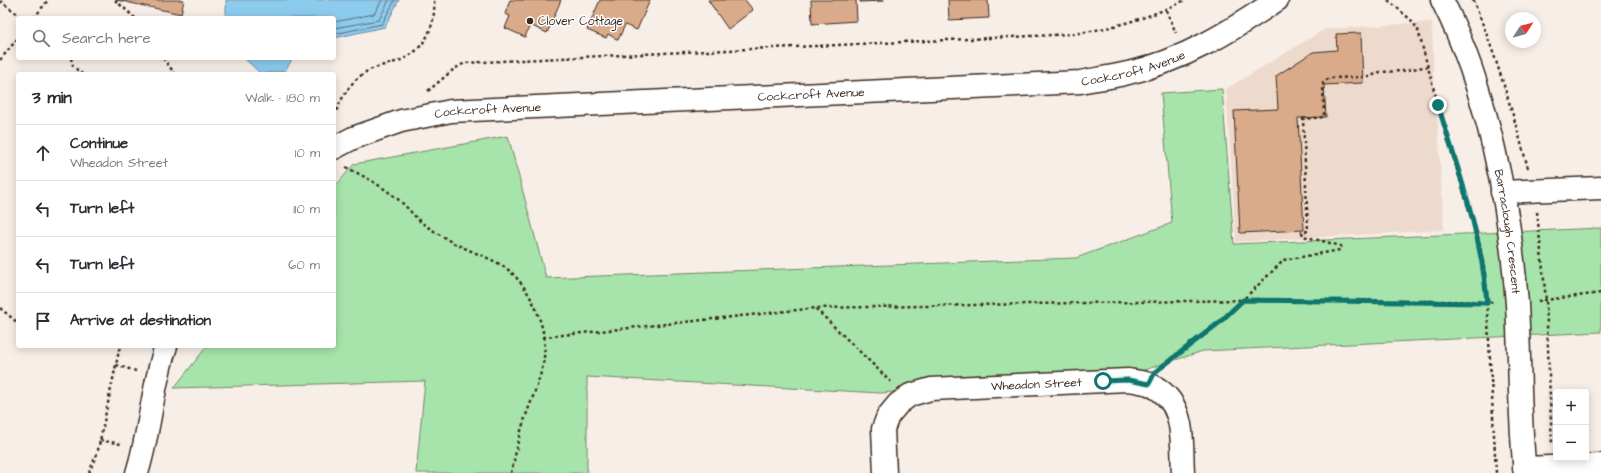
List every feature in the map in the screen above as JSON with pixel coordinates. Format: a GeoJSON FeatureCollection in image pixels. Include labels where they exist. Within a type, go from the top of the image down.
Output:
{"type":"FeatureCollection","features":[{"type":"Feature","properties":{"kind":"street","name":"Cockcroft Avenue"},"geometry":{"type":"LineString","coordinates":[[336,147],[353,138],[401,121],[450,111],[1080,82],[1129,73],[1178,56],[1202,46],[1222,35],[1277,0]]}},
{"type":"Feature","properties":{"kind":"street","name":"Barraclough Crescent"},"geometry":{"type":"LineString","coordinates":[[1442,0],[1464,49],[1487,119],[1510,234],[1516,302],[1524,471]]}},
{"type":"Feature","properties":{"kind":"street"},"geometry":{"type":"LineString","coordinates":[[1502,192],[1601,188]]}},
{"type":"Feature","properties":{"kind":"street"},"geometry":{"type":"LineString","coordinates":[[137,473],[154,393],[165,348]]}},
{"type":"Feature","properties":{"kind":"street","name":"Wheadon Street"},"geometry":{"type":"LineString","coordinates":[[885,473],[883,429],[888,416],[898,404],[910,395],[931,389],[1128,380],[1149,384],[1165,394],[1172,401],[1180,419],[1183,473]]}},
{"type":"Feature","properties":{"kind":"street"},"geometry":{"type":"LineString","coordinates":[[1524,471],[1601,465]]}},
{"type":"Feature","properties":{"kind":"path"},"geometry":{"type":"LineString","coordinates":[[36,16],[48,0]]}},
{"type":"Feature","properties":{"kind":"path"},"geometry":{"type":"LineString","coordinates":[[115,0],[133,16]]}},
{"type":"Feature","properties":{"kind":"path"},"geometry":{"type":"LineString","coordinates":[[336,112],[347,90],[359,77],[371,70],[401,60],[423,44],[431,28],[434,0]]}},
{"type":"Feature","properties":{"kind":"path"},"geometry":{"type":"LineString","coordinates":[[423,96],[454,69],[465,63],[581,56],[789,48],[1073,34],[1120,25],[1162,12],[1185,0]]}},
{"type":"Feature","properties":{"kind":"path"},"geometry":{"type":"LineString","coordinates":[[1388,0],[1412,21],[1418,30],[1479,242],[1485,276],[1487,303],[1496,473]]}},
{"type":"Feature","properties":{"kind":"path"},"geometry":{"type":"LineString","coordinates":[[1472,0],[1502,79],[1530,174]]}},
{"type":"Feature","properties":{"kind":"path"},"geometry":{"type":"LineString","coordinates":[[0,1],[20,16]]}},
{"type":"Feature","properties":{"kind":"path"},"geometry":{"type":"LineString","coordinates":[[0,60],[16,40]]}},
{"type":"Feature","properties":{"kind":"path"},"geometry":{"type":"LineString","coordinates":[[72,60],[73,66],[80,72]]}},
{"type":"Feature","properties":{"kind":"path"},"geometry":{"type":"LineString","coordinates":[[164,60],[173,72]]}},
{"type":"Feature","properties":{"kind":"path"},"geometry":{"type":"LineString","coordinates":[[1149,384],[1155,372],[1220,322],[1284,260],[1340,250],[1341,246],[1303,236],[1302,232],[1308,231],[1303,119],[1324,117],[1323,83],[1329,78],[1369,77],[1380,72],[1403,71],[1428,66]]}},
{"type":"Feature","properties":{"kind":"path"},"geometry":{"type":"LineString","coordinates":[[336,150],[347,168],[381,186],[400,201],[423,223],[458,246],[498,263],[510,271],[531,298],[540,316],[546,348],[543,364],[523,426],[511,473]]}},
{"type":"Feature","properties":{"kind":"path"},"geometry":{"type":"LineString","coordinates":[[1537,215],[1546,300],[1552,452]]}},
{"type":"Feature","properties":{"kind":"path"},"geometry":{"type":"LineString","coordinates":[[1546,300],[1601,294]]}},
{"type":"Feature","properties":{"kind":"path"},"geometry":{"type":"LineString","coordinates":[[544,337],[816,308],[1243,300],[1487,303]]}},
{"type":"Feature","properties":{"kind":"path"},"geometry":{"type":"LineString","coordinates":[[0,308],[16,321]]}},
{"type":"Feature","properties":{"kind":"path"},"geometry":{"type":"LineString","coordinates":[[816,308],[906,398]]}},
{"type":"Feature","properties":{"kind":"path"},"geometry":{"type":"LineString","coordinates":[[89,473],[98,450],[120,348]]}},
{"type":"Feature","properties":{"kind":"shaded area"},"geometry":{"type":"Polygon","coordinates":[[[1432,22],[1434,91],[1438,126],[1444,230],[1236,242],[1226,89],[1325,29],[1432,22]]]}},
{"type":"Feature","properties":{"kind":"green space"},"geometry":{"type":"Polygon","coordinates":[[[1222,89],[1234,244],[1601,228],[1601,332],[1203,351],[1141,371],[881,393],[587,377],[587,473],[416,473],[425,381],[174,388],[205,348],[336,348],[336,186],[354,164],[508,136],[546,278],[1076,258],[1172,223],[1161,93],[1222,89]]]}},
{"type":"Feature","properties":{"kind":"water"},"geometry":{"type":"Polygon","coordinates":[[[226,0],[399,0],[385,27],[336,38],[336,16],[226,16],[226,0]]]}},
{"type":"Feature","properties":{"kind":"water"},"geometry":{"type":"Polygon","coordinates":[[[246,60],[292,60],[285,71],[259,72],[246,60]]]}},
{"type":"Feature","properties":{"kind":"building"},"geometry":{"type":"Polygon","coordinates":[[[117,0],[184,0],[181,14],[117,0]]]}},
{"type":"Feature","properties":{"kind":"building","name":"Clover Cottage"},"geometry":{"type":"Polygon","coordinates":[[[510,0],[561,0],[547,33],[530,25],[525,37],[505,28],[510,16],[505,14],[510,0]]]}},
{"type":"Feature","properties":{"kind":"building"},"geometry":{"type":"Polygon","coordinates":[[[600,0],[650,0],[637,30],[625,25],[618,40],[608,34],[606,38],[587,30],[600,0]]]}},
{"type":"Feature","properties":{"kind":"building"},"geometry":{"type":"Polygon","coordinates":[[[708,0],[745,0],[753,10],[728,29],[708,0]]]}},
{"type":"Feature","properties":{"kind":"building"},"geometry":{"type":"Polygon","coordinates":[[[811,0],[856,0],[857,21],[812,24],[811,0]]]}},
{"type":"Feature","properties":{"kind":"building"},"geometry":{"type":"Polygon","coordinates":[[[860,0],[884,0],[884,1],[860,2],[860,0]]]}},
{"type":"Feature","properties":{"kind":"building"},"geometry":{"type":"Polygon","coordinates":[[[948,0],[988,0],[989,18],[949,20],[948,0]]]}},
{"type":"Feature","properties":{"kind":"building"},"geometry":{"type":"Polygon","coordinates":[[[1361,33],[1363,83],[1324,85],[1326,117],[1298,118],[1304,230],[1240,233],[1234,111],[1278,109],[1276,76],[1313,52],[1337,50],[1336,34],[1361,33]]]}},
{"type":"Feature","properties":{"kind":"place","name":"Clover Cottage"},"geometry":{"type":"Point","coordinates":[530,21]}},
{"type":"Feature","properties":{"kind":"route"},"geometry":{"type":"LineString","coordinates":[[1103,381],[1128,380],[1149,384],[1155,372],[1220,322],[1243,300],[1487,303],[1485,276],[1479,242],[1438,105]]}}]}
